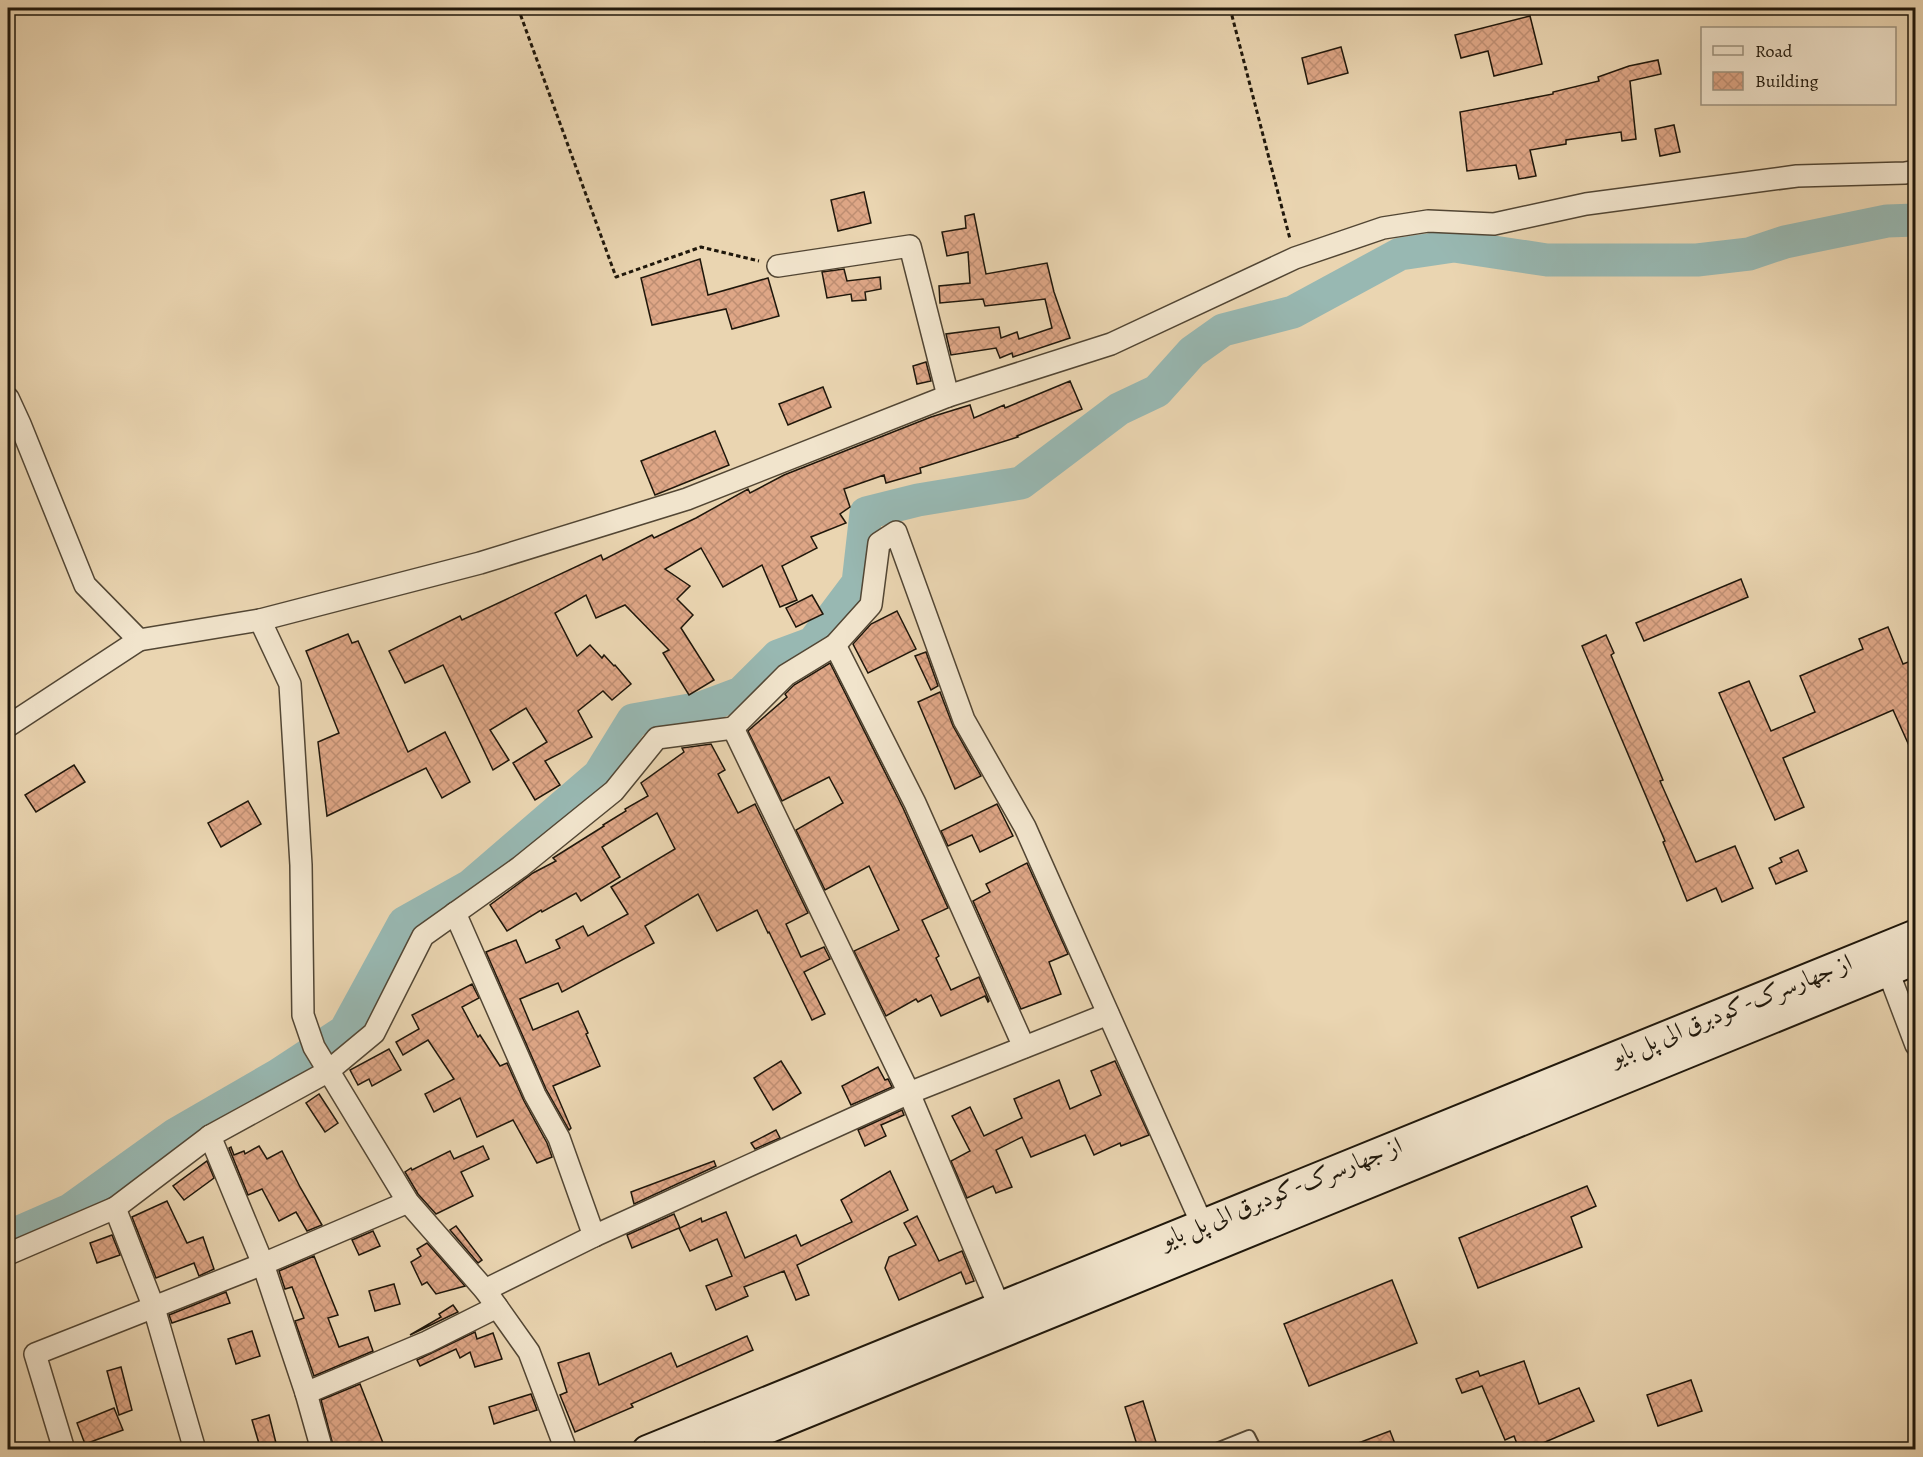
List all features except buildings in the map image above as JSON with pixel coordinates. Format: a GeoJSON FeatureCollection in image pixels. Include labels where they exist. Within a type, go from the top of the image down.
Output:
{"type":"FeatureCollection","features":[{"type":"Feature","properties":{"kind":"street"},"geometry":{"type":"LineString","coordinates":[[8,726],[139,640],[260,620],[480,563],[687,499],[948,396],[1112,344],[1295,258],[1383,228],[1428,221],[1494,224],[1586,204],[1797,176],[1910,172]]}},
{"type":"Feature","properties":{"kind":"street"},"geometry":{"type":"LineString","coordinates":[[778,266],[910,246],[948,396]]}},
{"type":"Feature","properties":{"kind":"street"},"geometry":{"type":"LineString","coordinates":[[8,398],[21,423],[85,585],[139,640]]}},
{"type":"Feature","properties":{"kind":"street"},"geometry":{"type":"LineString","coordinates":[[8,1254],[115,1208],[210,1136],[321,1060],[374,1033],[423,936],[520,867],[614,790],[657,738],[733,728],[786,675],[835,645],[871,605],[879,543],[896,532],[964,720],[1025,827],[1202,1224]]}},
{"type":"Feature","properties":{"kind":"street"},"geometry":{"type":"LineString","coordinates":[[260,620],[290,684],[302,865],[303,1015],[321,1060],[408,1202],[491,1299],[529,1352],[566,1449]]}},
{"type":"Feature","properties":{"kind":"street"},"geometry":{"type":"LineString","coordinates":[[835,645],[915,803],[1024,1047]]}},
{"type":"Feature","properties":{"kind":"street"},"geometry":{"type":"LineString","coordinates":[[733,728],[909,1093],[999,1306]]}},
{"type":"Feature","properties":{"kind":"street"},"geometry":{"type":"LineString","coordinates":[[455,913],[535,1095],[559,1138],[594,1236]]}},
{"type":"Feature","properties":{"kind":"street","name":"از جهارسرک-کودبرق الی پل بایو"},"geometry":{"type":"LineString","coordinates":[[716,1449],[1884,960],[1916,934]]}},
{"type":"Feature","properties":{"kind":"street"},"geometry":{"type":"LineString","coordinates":[[1884,960],[1916,1045]]}},
{"type":"Feature","properties":{"kind":"street","name":"از جهارسرک-کودبرق الی پل بایو"},"geometry":{"type":"LineString","coordinates":[[659,1447],[1202,1224],[1884,960],[1916,960]]}},
{"type":"Feature","properties":{"kind":"street"},"geometry":{"type":"LineString","coordinates":[[306,1393],[406,1352],[594,1236],[909,1093],[1108,1014]]}},
{"type":"Feature","properties":{"kind":"street"},"geometry":{"type":"LineString","coordinates":[[210,1136],[263,1264],[322,1449]]}},
{"type":"Feature","properties":{"kind":"street"},"geometry":{"type":"LineString","coordinates":[[64,1449],[35,1354],[263,1264],[408,1202]]}},
{"type":"Feature","properties":{"kind":"street"},"geometry":{"type":"LineString","coordinates":[[115,1208],[154,1308],[195,1449]]}},
{"type":"Feature","properties":{"kind":"lane"},"geometry":{"type":"LineString","coordinates":[[1214,1449],[1249,1436],[1256,1449]]}},
{"type":"Feature","properties":{"kind":"path"},"geometry":{"type":"LineString","coordinates":[[518,8],[616,277],[701,247],[778,266]]}},
{"type":"Feature","properties":{"kind":"path"},"geometry":{"type":"LineString","coordinates":[[1230,8],[1295,258]]}},
{"type":"Feature","properties":{"kind":"waterway"},"geometry":{"type":"LineString","coordinates":[[8,1237],[70,1210],[176,1134],[278,1075],[345,1031],[404,923],[470,886],[599,775],[633,720],[701,708],[741,693],[778,656],[813,643],[858,583],[866,513],[918,500],[1021,483],[1119,409],[1157,391],[1192,352],[1223,330],[1293,312],[1400,254],[1454,246],[1547,260],[1697,260],[1749,254],[1785,242],[1887,221],[1916,220]]}}]}
